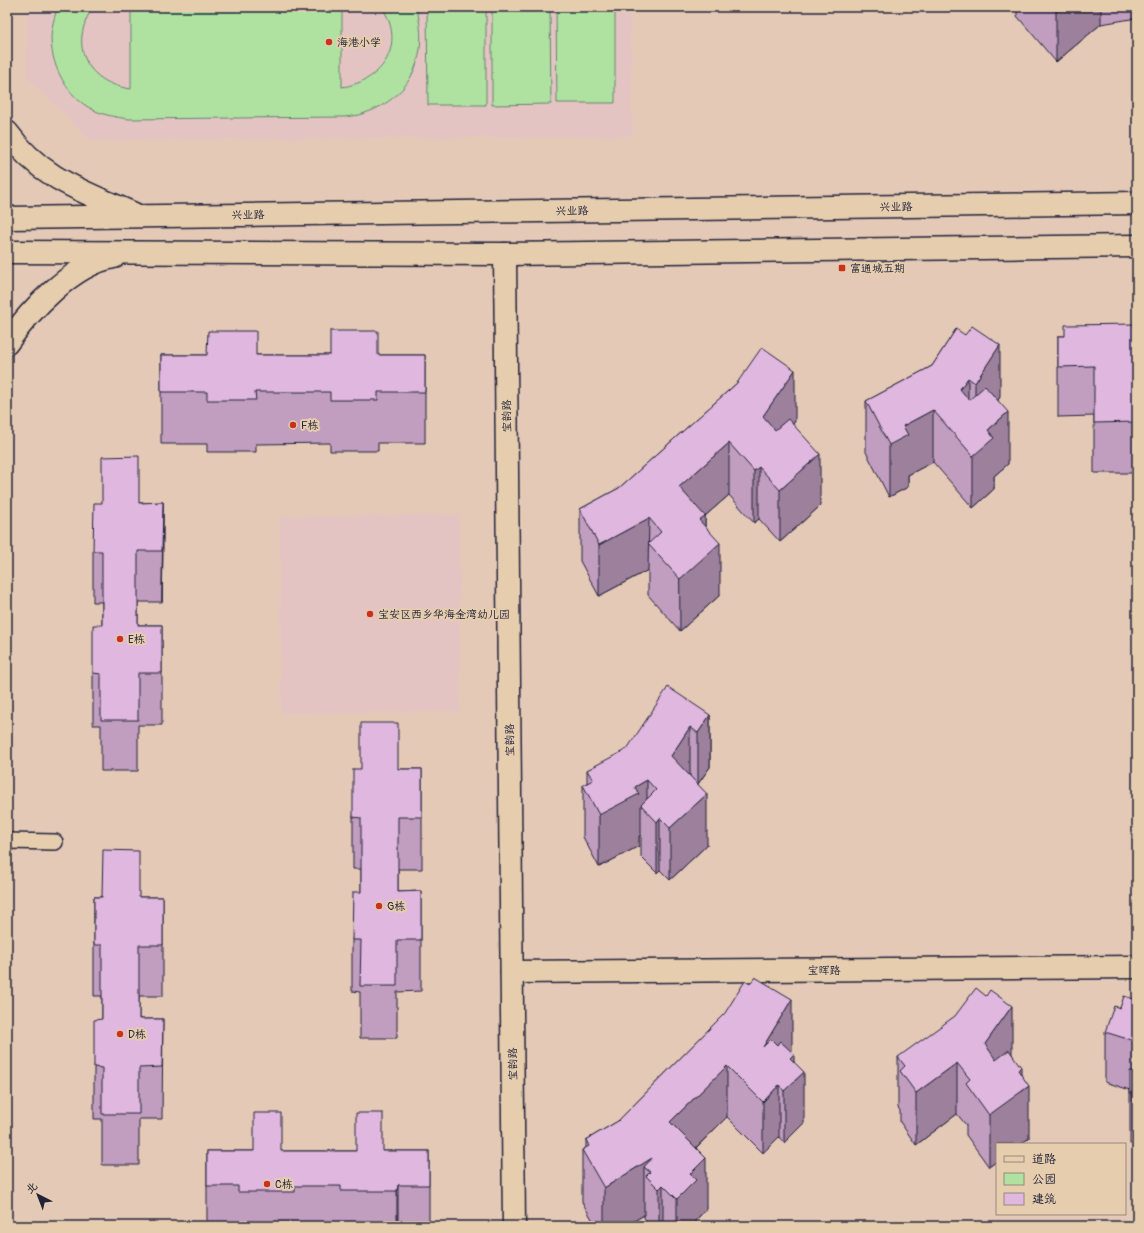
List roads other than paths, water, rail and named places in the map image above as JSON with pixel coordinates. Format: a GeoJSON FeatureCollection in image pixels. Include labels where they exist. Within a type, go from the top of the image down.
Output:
{"type":"FeatureCollection","features":[{"type":"Feature","properties":{"kind":"main road"},"geometry":{"type":"LineString","coordinates":[[7,132],[19,148],[39,167],[52,175],[141,217]]}},
{"type":"Feature","properties":{"kind":"main road","name":"兴业路"},"geometry":{"type":"LineString","coordinates":[[7,218],[1137,203]]}},
{"type":"Feature","properties":{"kind":"main road"},"geometry":{"type":"LineString","coordinates":[[7,252],[505,254],[1137,246]]}},
{"type":"Feature","properties":{"kind":"main road"},"geometry":{"type":"LineString","coordinates":[[7,343],[36,305],[57,286],[86,268],[109,258],[140,252]]}},
{"type":"Feature","properties":{"kind":"main road","name":"宝韵路"},"geometry":{"type":"LineString","coordinates":[[505,254],[514,1226]]}},
{"type":"Feature","properties":{"kind":"main road","name":"宝晖路"},"geometry":{"type":"LineString","coordinates":[[512,972],[1137,967]]}},
{"type":"Feature","properties":{"kind":"lane"},"geometry":{"type":"LineString","coordinates":[[7,842],[55,842]]}},
{"type":"Feature","properties":{"kind":"place","name":"海港小学"},"geometry":{"type":"Point","coordinates":[329,42]}},
{"type":"Feature","properties":{"kind":"place","name":"富通城五期"},"geometry":{"type":"Point","coordinates":[842,268]}},
{"type":"Feature","properties":{"kind":"place","name":"F栋"},"geometry":{"type":"Point","coordinates":[293,425]}},
{"type":"Feature","properties":{"kind":"place","name":"宝安区西乡华海金湾幼儿园"},"geometry":{"type":"Point","coordinates":[370,614]}},
{"type":"Feature","properties":{"kind":"place","name":"E栋"},"geometry":{"type":"Point","coordinates":[120,639]}},
{"type":"Feature","properties":{"kind":"place","name":"G栋"},"geometry":{"type":"Point","coordinates":[379,906]}},
{"type":"Feature","properties":{"kind":"place","name":"D栋"},"geometry":{"type":"Point","coordinates":[120,1034]}},
{"type":"Feature","properties":{"kind":"place","name":"C栋"},"geometry":{"type":"Point","coordinates":[267,1184]}}]}
